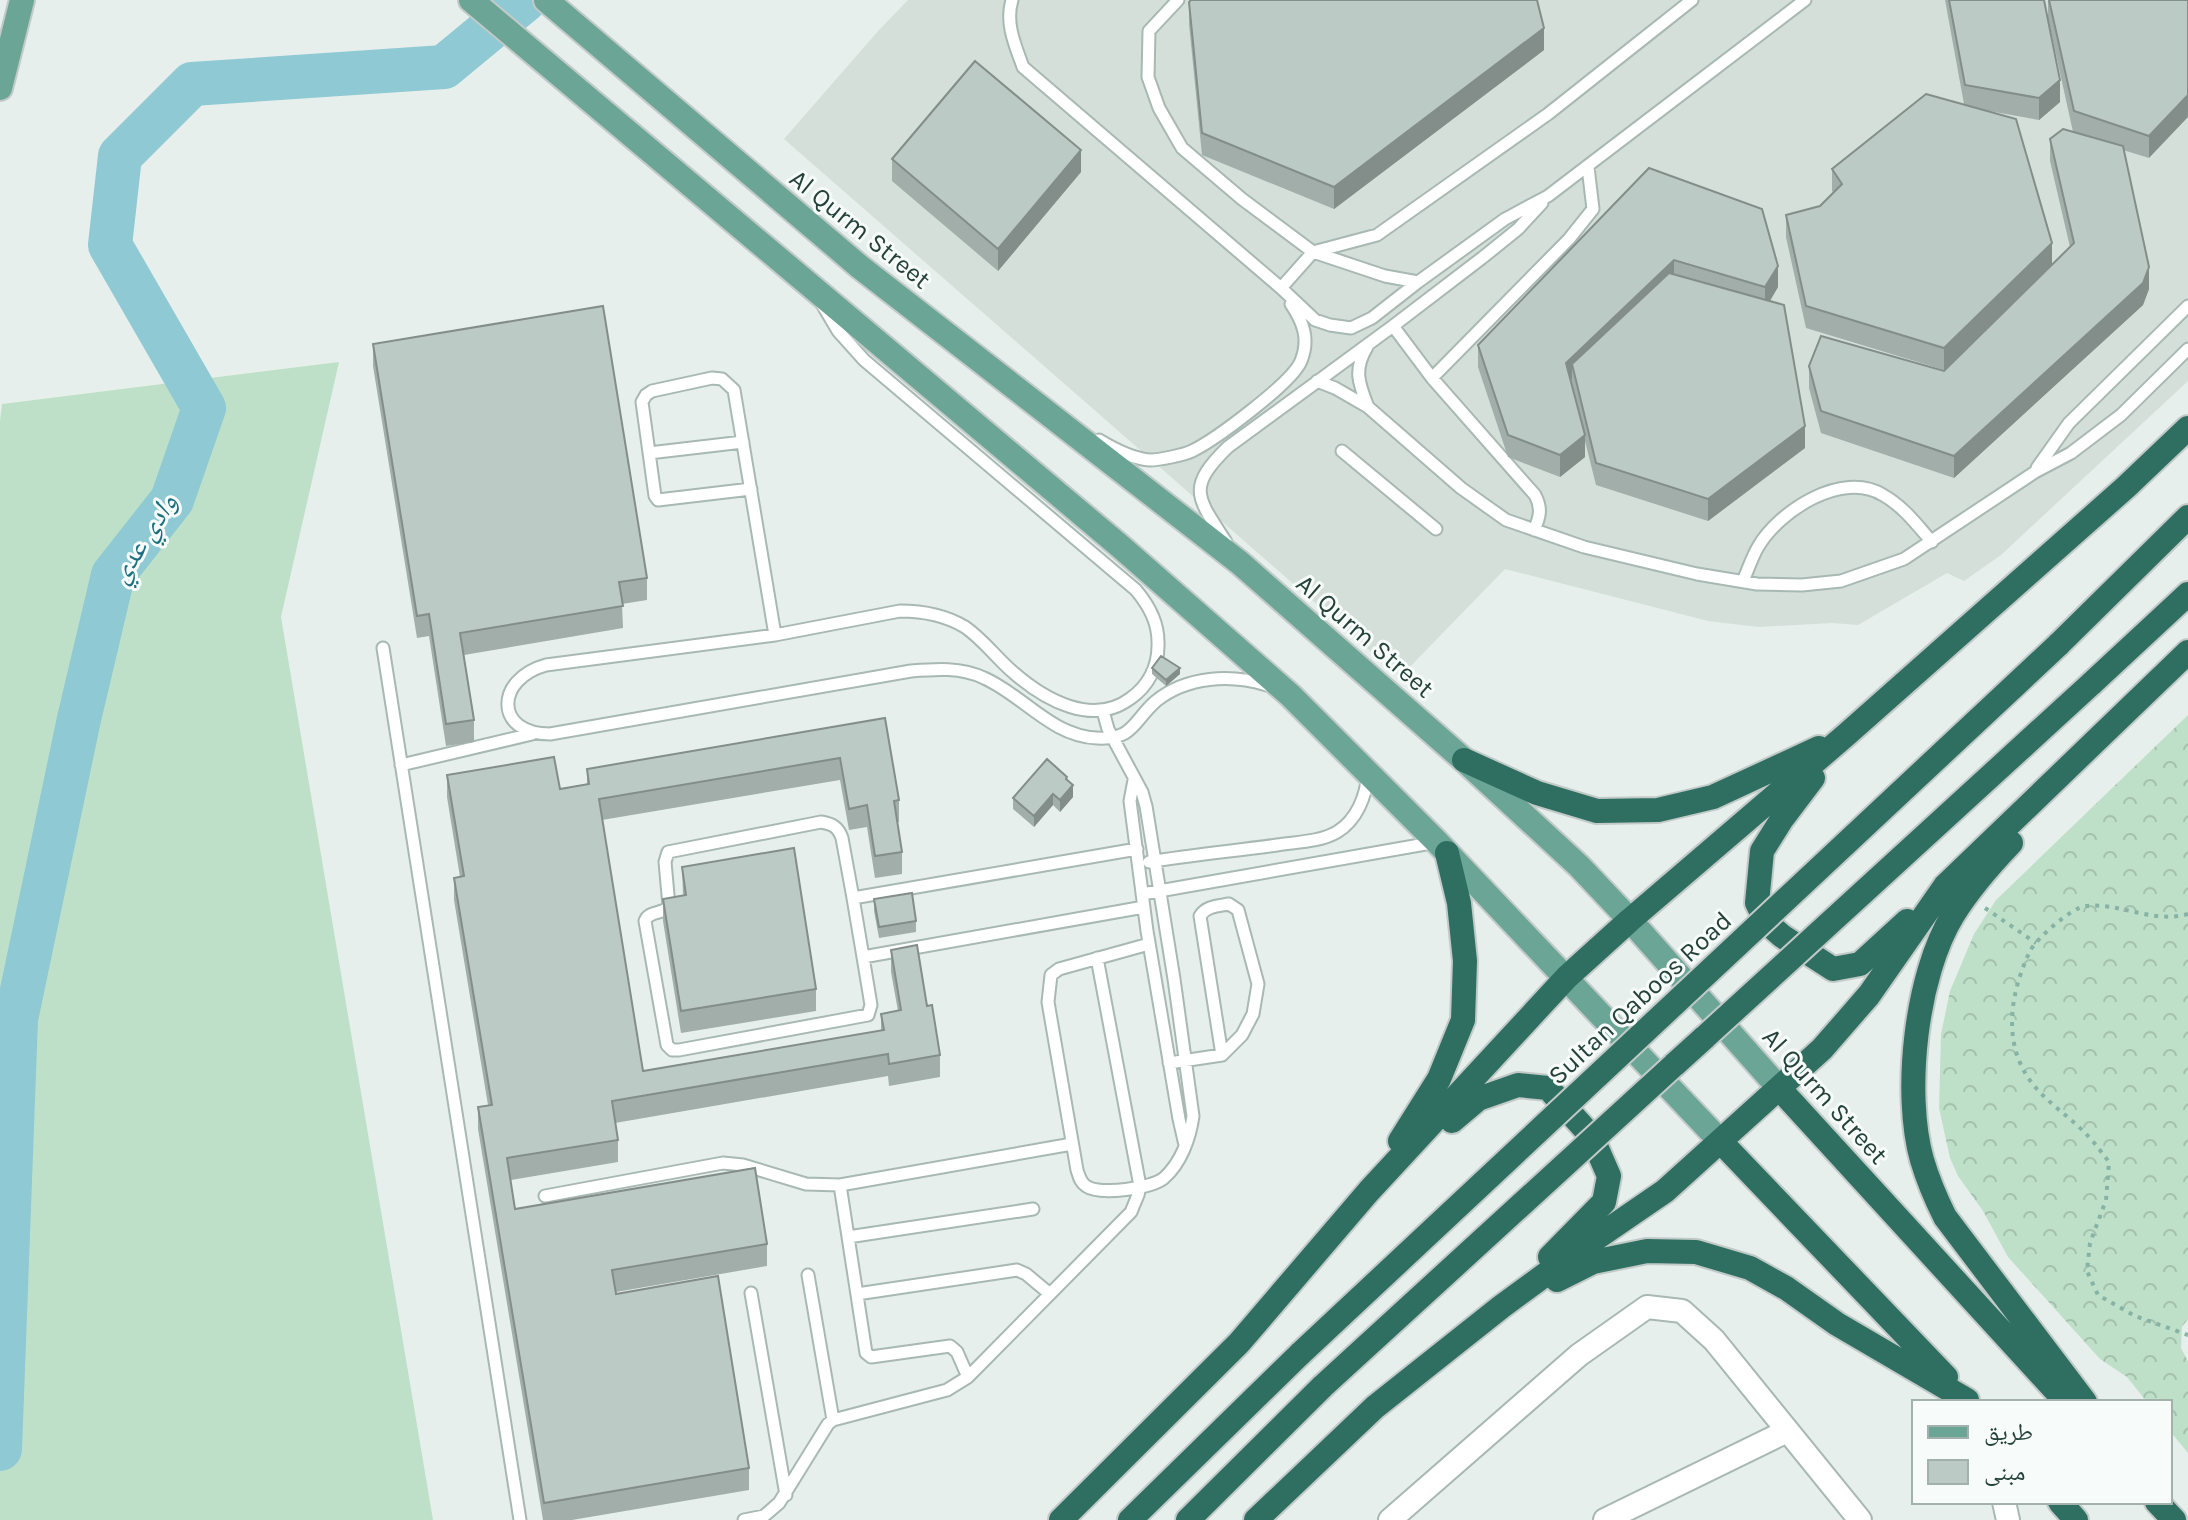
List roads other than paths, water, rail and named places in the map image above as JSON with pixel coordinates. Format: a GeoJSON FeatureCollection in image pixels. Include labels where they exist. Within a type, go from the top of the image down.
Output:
{"type":"FeatureCollection","features":[{"type":"Feature","properties":{"kind":"highway"},"geometry":{"type":"LineString","coordinates":[[1061,1520],[1239,1343],[1369,1191],[1567,977],[1846,735],[2126,487],[2188,428]]}},
{"type":"Feature","properties":{"kind":"highway","name":"Sultan Qaboos Road"},"geometry":{"type":"LineString","coordinates":[[1130,1520],[1301,1353],[2058,645],[2188,517]]}},
{"type":"Feature","properties":{"kind":"highway"},"geometry":{"type":"LineString","coordinates":[[1188,1520],[1323,1386],[2188,594]]}},
{"type":"Feature","properties":{"kind":"highway"},"geometry":{"type":"LineString","coordinates":[[1846,735],[1782,819],[1762,851],[1757,903],[1767,923],[1833,969],[1860,964],[2188,652]]}},
{"type":"Feature","properties":{"kind":"highway"},"geometry":{"type":"LineString","coordinates":[[2083,1400],[1945,1217],[1935,1197],[1916,1129],[1913,1087],[1921,998],[1953,916],[1990,865],[2188,652]]}},
{"type":"Feature","properties":{"kind":"highway"},"geometry":{"type":"LineString","coordinates":[[1464,760],[1537,793],[1597,811],[1658,810],[1713,797],[1846,735]]}},
{"type":"Feature","properties":{"kind":"highway"},"geometry":{"type":"LineString","coordinates":[[1369,1191],[1439,1079],[1463,1020],[1465,961],[1459,903],[1442,848]]}},
{"type":"Feature","properties":{"kind":"highway"},"geometry":{"type":"LineString","coordinates":[[1256,1520],[1375,1407],[1501,1307],[1665,1191],[1721,1142],[1822,1049],[1869,995],[1945,886]]}},
{"type":"Feature","properties":{"kind":"highway"},"geometry":{"type":"LineString","coordinates":[[1369,1191],[1478,1099],[1518,1085],[1548,1088],[1592,1137],[1609,1176],[1604,1202],[1501,1307]]}},
{"type":"Feature","properties":{"kind":"highway","name":"Al Qurm Street"},"geometry":{"type":"LineString","coordinates":[[1779,1088],[2064,1400]]}},
{"type":"Feature","properties":{"kind":"highway"},"geometry":{"type":"LineString","coordinates":[[1721,1142],[1967,1400]]}},
{"type":"Feature","properties":{"kind":"highway"},"geometry":{"type":"LineString","coordinates":[[1501,1307],[1593,1262],[1647,1251],[1696,1252],[1750,1268],[1786,1288],[1837,1324],[1966,1400]]}},
{"type":"Feature","properties":{"kind":"highway"},"geometry":{"type":"LineString","coordinates":[[2062,1504],[2076,1520]]}},
{"type":"Feature","properties":{"kind":"highway"},"geometry":{"type":"LineString","coordinates":[[2161,1504],[2174,1520]]}},
{"type":"Feature","properties":{"kind":"main road"},"geometry":{"type":"LineString","coordinates":[[0,88],[22,0]]}},
{"type":"Feature","properties":{"kind":"main road"},"geometry":{"type":"LineString","coordinates":[[471,0],[1121,547],[1290,695],[1567,977],[1721,1142]]}},
{"type":"Feature","properties":{"kind":"main road","name":"Al Qurm Street"},"geometry":{"type":"LineString","coordinates":[[546,0],[860,267],[1240,563],[1464,760],[1579,866],[1779,1088]]}},
{"type":"Feature","properties":{"kind":"street"},"geometry":{"type":"LineString","coordinates":[[1390,1520],[1579,1355],[1647,1307],[1682,1311],[1714,1340],[1860,1520]]}},
{"type":"Feature","properties":{"kind":"street"},"geometry":{"type":"LineString","coordinates":[[1605,1520],[1787,1431]]}},
{"type":"Feature","properties":{"kind":"lane"},"geometry":{"type":"LineString","coordinates":[[1012,0],[1011,34],[1023,67],[1315,320],[1351,328],[1372,318],[1505,219],[1548,196],[1805,0]]}},
{"type":"Feature","properties":{"kind":"lane"},"geometry":{"type":"LineString","coordinates":[[1178,0],[1149,31],[1148,77],[1159,108],[1182,148],[1242,199],[1313,252],[1385,276],[1418,282]]}},
{"type":"Feature","properties":{"kind":"lane"},"geometry":{"type":"LineString","coordinates":[[1281,288],[1313,252],[1377,235],[1548,114],[1692,0]]}},
{"type":"Feature","properties":{"kind":"lane"},"geometry":{"type":"LineString","coordinates":[[1432,378],[1569,239],[1593,209],[1588,167]]}},
{"type":"Feature","properties":{"kind":"lane"},"geometry":{"type":"LineString","coordinates":[[1240,563],[1200,497],[1199,484],[1211,463],[1228,447],[1393,326],[1518,229],[1548,196]]}},
{"type":"Feature","properties":{"kind":"lane"},"geometry":{"type":"LineString","coordinates":[[1023,395],[1116,450],[1151,460],[1190,453],[1223,433],[1285,382],[1301,363],[1306,335],[1303,322],[1281,288]]}},
{"type":"Feature","properties":{"kind":"lane"},"geometry":{"type":"LineString","coordinates":[[533,734],[521,729],[508,709],[513,683],[534,668],[775,635],[900,611],[927,612],[964,627],[1016,675],[1076,709],[1103,711],[1128,701],[1149,679],[1158,653],[1157,628],[1146,602],[1136,590],[864,360],[838,331],[816,289]]}},
{"type":"Feature","properties":{"kind":"lane"},"geometry":{"type":"LineString","coordinates":[[2035,472],[2069,423],[2188,306]]}},
{"type":"Feature","properties":{"kind":"lane"},"geometry":{"type":"LineString","coordinates":[[1393,326],[1432,378],[1535,495],[1540,517],[1534,530]]}},
{"type":"Feature","properties":{"kind":"lane"},"geometry":{"type":"LineString","coordinates":[[1368,407],[1358,381],[1359,360],[1369,343]]}},
{"type":"Feature","properties":{"kind":"lane"},"geometry":{"type":"LineString","coordinates":[[1317,381],[1368,407],[1461,488],[1506,520],[1584,547],[1697,574],[1802,585],[1841,581],[1904,559],[1932,542],[2035,472],[2071,453],[2121,415],[2188,349]]}},
{"type":"Feature","properties":{"kind":"lane"},"geometry":{"type":"LineString","coordinates":[[751,489],[658,500],[642,402],[646,395],[702,379],[722,379],[734,390],[751,489],[775,635]]}},
{"type":"Feature","properties":{"kind":"lane"},"geometry":{"type":"LineString","coordinates":[[649,453],[743,442]]}},
{"type":"Feature","properties":{"kind":"lane"},"geometry":{"type":"LineString","coordinates":[[1342,451],[1436,529]]}},
{"type":"Feature","properties":{"kind":"lane"},"geometry":{"type":"LineString","coordinates":[[1743,581],[1757,548],[1778,521],[1805,502],[1831,490],[1863,488],[1882,493],[1903,510],[1932,542]]}},
{"type":"Feature","properties":{"kind":"lane"},"geometry":{"type":"LineString","coordinates":[[383,648],[520,1520]]}},
{"type":"Feature","properties":{"kind":"lane"},"geometry":{"type":"LineString","coordinates":[[401,765],[533,734],[550,734],[935,669],[959,670],[982,677],[1007,690],[1054,725],[1097,738],[1123,734],[1133,728],[1149,707],[1167,693],[1201,681],[1238,678],[1265,684],[1290,695]]}},
{"type":"Feature","properties":{"kind":"lane"},"geometry":{"type":"LineString","coordinates":[[1007,690],[1016,675]]}},
{"type":"Feature","properties":{"kind":"lane"},"geometry":{"type":"LineString","coordinates":[[1103,711],[1112,737],[1144,799],[1193,1116],[1190,1136],[1176,1164],[1162,1179],[1149,1185],[1109,1191],[1090,1189],[1082,1184],[1072,1144],[1048,1002],[1051,975],[1059,969],[1149,944]]}},
{"type":"Feature","properties":{"kind":"lane"},"geometry":{"type":"LineString","coordinates":[[1138,863],[1303,841],[1336,833],[1359,807],[1368,774]]}},
{"type":"Feature","properties":{"kind":"lane"},"geometry":{"type":"LineString","coordinates":[[1134,780],[1130,801],[1142,894],[1185,1145]]}},
{"type":"Feature","properties":{"kind":"lane"},"geometry":{"type":"LineString","coordinates":[[821,822],[831,823],[842,838],[853,898],[871,1005],[868,1015],[679,1050],[672,1050],[667,1045],[645,921],[650,915],[663,912],[669,906],[665,862],[668,852],[821,822]]}},
{"type":"Feature","properties":{"kind":"lane"},"geometry":{"type":"LineString","coordinates":[[1142,894],[1442,848]]}},
{"type":"Feature","properties":{"kind":"lane"},"geometry":{"type":"LineString","coordinates":[[853,898],[1137,849]]}},
{"type":"Feature","properties":{"kind":"lane"},"geometry":{"type":"LineString","coordinates":[[1169,1063],[1222,1055],[1242,1035],[1253,1014],[1258,984],[1238,910],[1229,904],[1209,908],[1200,916],[1222,1055]]}},
{"type":"Feature","properties":{"kind":"lane"},"geometry":{"type":"LineString","coordinates":[[863,957],[1144,907]]}},
{"type":"Feature","properties":{"kind":"lane"},"geometry":{"type":"LineString","coordinates":[[744,1520],[772,1511],[786,1495],[833,1420],[947,1390],[968,1377],[1131,1212],[1140,1186],[1097,958]]}},
{"type":"Feature","properties":{"kind":"lane"},"geometry":{"type":"LineString","coordinates":[[545,1196],[723,1163],[743,1165],[806,1184],[840,1185],[1072,1144]]}},
{"type":"Feature","properties":{"kind":"lane"},"geometry":{"type":"LineString","coordinates":[[840,1185],[866,1353],[871,1357],[950,1346],[957,1352],[968,1377]]}},
{"type":"Feature","properties":{"kind":"lane"},"geometry":{"type":"LineString","coordinates":[[848,1237],[1033,1209]]}},
{"type":"Feature","properties":{"kind":"lane"},"geometry":{"type":"LineString","coordinates":[[857,1294],[1017,1270],[1050,1294]]}},
{"type":"Feature","properties":{"kind":"lane"},"geometry":{"type":"LineString","coordinates":[[808,1275],[833,1420]]}},
{"type":"Feature","properties":{"kind":"lane"},"geometry":{"type":"LineString","coordinates":[[751,1293],[786,1495]]}},
{"type":"Feature","properties":{"kind":"waterway","name":"وادي عدي"},"geometry":{"type":"LineString","coordinates":[[0,1449],[16,1019],[79,719],[113,575],[172,500],[204,408],[110,245],[120,156],[192,84],[444,67],[525,0]]}}]}
